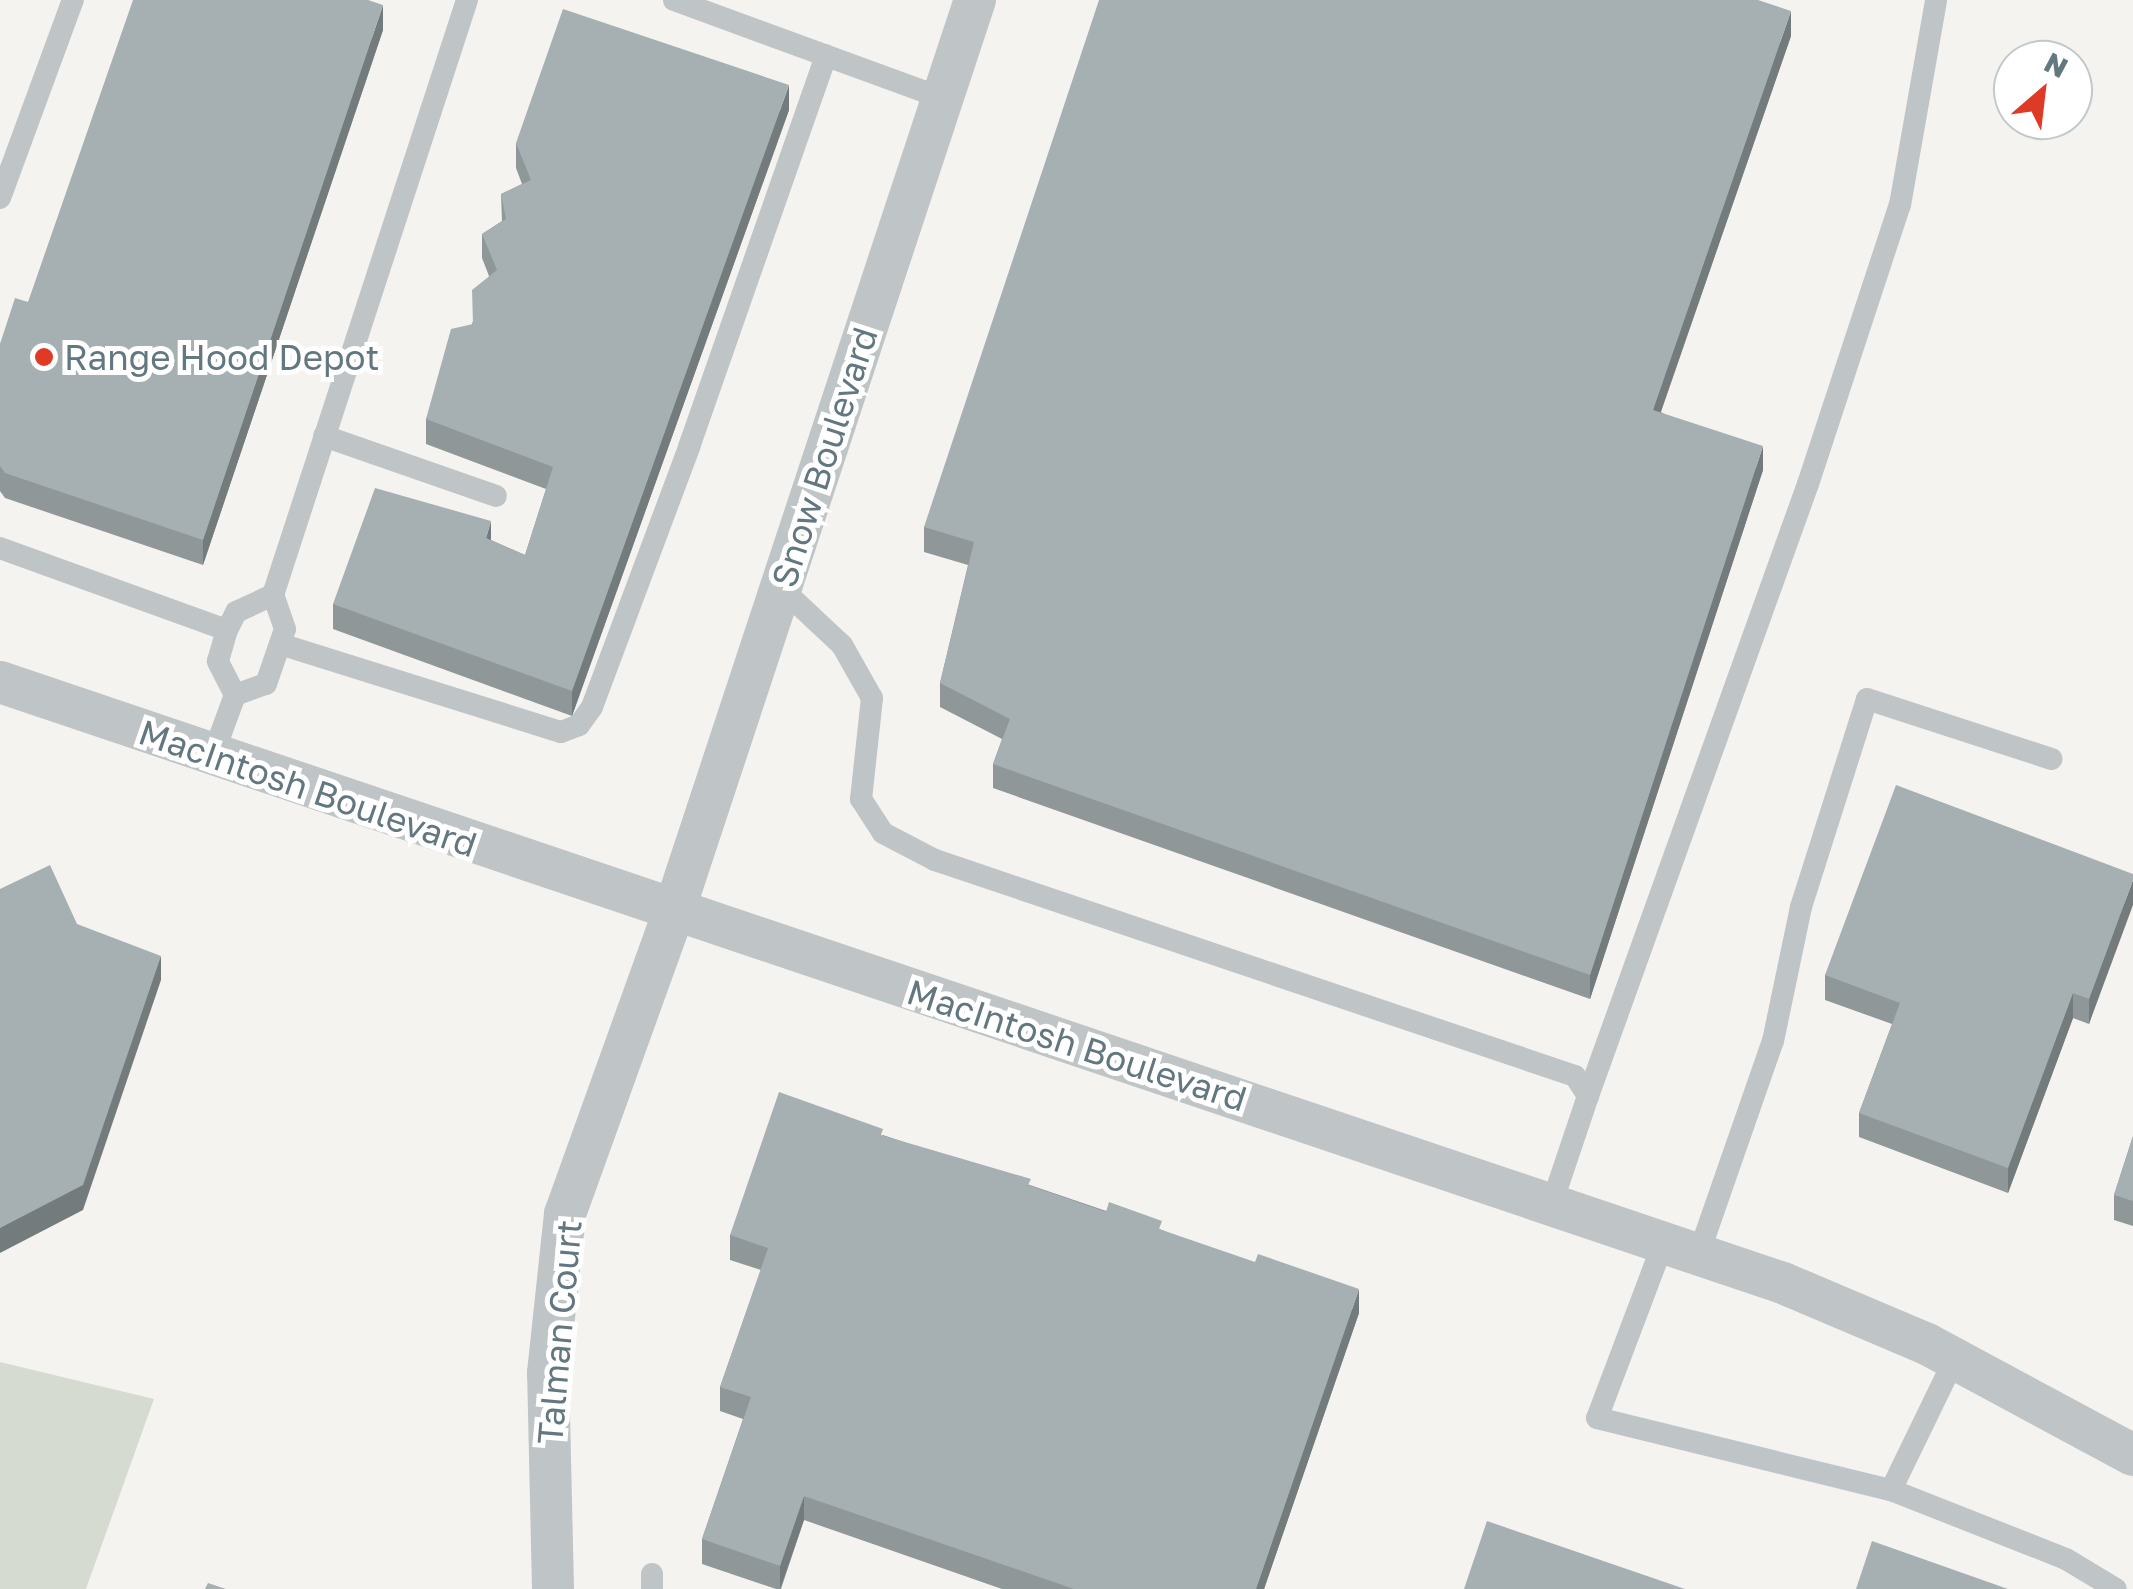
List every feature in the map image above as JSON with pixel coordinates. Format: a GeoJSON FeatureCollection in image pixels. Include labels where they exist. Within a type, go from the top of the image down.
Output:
{"type":"FeatureCollection","features":[{"type":"Feature","properties":{"kind":"street","name":"Snow Boulevard"},"geometry":{"type":"LineString","coordinates":[[673,914],[975,0]]}},
{"type":"Feature","properties":{"kind":"street","name":"MacIntosh Boulevard"},"geometry":{"type":"LineString","coordinates":[[0,682],[673,914],[1682,1247],[1855,1311],[1954,1358],[2133,1455]]}},
{"type":"Feature","properties":{"kind":"street","name":"Talman Court"},"geometry":{"type":"LineString","coordinates":[[553,1589],[548,1373],[565,1214],[673,914]]}},
{"type":"Feature","properties":{"kind":"lane"},"geometry":{"type":"LineString","coordinates":[[0,198],[73,0]]}},
{"type":"Feature","properties":{"kind":"lane"},"geometry":{"type":"LineString","coordinates":[[235,694],[266,684],[280,644],[285,629],[273,596],[468,0]]}},
{"type":"Feature","properties":{"kind":"lane"},"geometry":{"type":"LineString","coordinates":[[674,0],[942,98]]}},
{"type":"Feature","properties":{"kind":"lane"},"geometry":{"type":"LineString","coordinates":[[1552,1203],[1808,484],[1900,205],[1936,0]]}},
{"type":"Feature","properties":{"kind":"lane"},"geometry":{"type":"LineString","coordinates":[[280,644],[561,732],[579,726],[592,707],[682,465],[826,56]]}},
{"type":"Feature","properties":{"kind":"lane"},"geometry":{"type":"LineString","coordinates":[[324,436],[496,496]]}},
{"type":"Feature","properties":{"kind":"lane"},"geometry":{"type":"LineString","coordinates":[[0,548],[227,630]]}},
{"type":"Feature","properties":{"kind":"lane"},"geometry":{"type":"LineString","coordinates":[[781,588],[842,646],[872,698],[861,799],[882,833],[935,860],[1575,1076],[1588,1096]]}},
{"type":"Feature","properties":{"kind":"lane"},"geometry":{"type":"LineString","coordinates":[[213,755],[235,694],[218,661],[227,630],[236,612],[273,596]]}},
{"type":"Feature","properties":{"kind":"lane"},"geometry":{"type":"LineString","coordinates":[[2052,758],[1867,698],[1802,908],[1772,1041],[1682,1247],[1596,1418],[1891,1490],[2066,1560],[2116,1589]]}},
{"type":"Feature","properties":{"kind":"lane"},"geometry":{"type":"LineString","coordinates":[[1891,1490],[1954,1358]]}},
{"type":"Feature","properties":{"kind":"shaded area"},"geometry":{"type":"Polygon","coordinates":[[[0,1362],[154,1399],[86,1589],[0,1589],[0,1362]]]}},
{"type":"Feature","properties":{"kind":"building"},"geometry":{"type":"Polygon","coordinates":[[[133,0],[368,0],[383,5],[203,540],[5,473],[0,466],[0,344],[15,298],[28,302],[133,0]]]}},
{"type":"Feature","properties":{"kind":"building"},"geometry":{"type":"Polygon","coordinates":[[[1099,0],[1758,0],[1791,11],[1653,410],[1763,446],[1590,975],[993,764],[1010,719],[940,683],[974,542],[924,527],[1099,0]]]}},
{"type":"Feature","properties":{"kind":"building"},"geometry":{"type":"Polygon","coordinates":[[[563,9],[789,85],[572,691],[333,604],[375,488],[491,521],[486,538],[525,555],[553,467],[426,419],[451,329],[473,324],[472,290],[497,270],[482,234],[506,219],[501,194],[531,180],[516,143],[563,9]]]}},
{"type":"Feature","properties":{"kind":"building"},"geometry":{"type":"Polygon","coordinates":[[[1896,785],[2133,874],[2089,999],[2073,993],[2008,1168],[1859,1113],[1900,1003],[1825,975],[1896,785]]]}},
{"type":"Feature","properties":{"kind":"building"},"geometry":{"type":"Polygon","coordinates":[[[50,865],[77,924],[161,956],[83,1185],[0,1228],[0,889],[50,865]]]}},
{"type":"Feature","properties":{"kind":"building"},"geometry":{"type":"Polygon","coordinates":[[[779,1092],[883,1129],[881,1135],[1031,1179],[1028,1185],[1106,1212],[1109,1202],[1162,1221],[1159,1229],[1255,1262],[1258,1254],[1359,1289],[1256,1589],[1074,1589],[804,1496],[780,1566],[702,1539],[751,1397],[720,1387],[768,1248],[730,1235],[779,1092]]]}},
{"type":"Feature","properties":{"kind":"building"},"geometry":{"type":"Polygon","coordinates":[[[2133,1136],[2133,1201],[2114,1195],[2133,1136]]]}},
{"type":"Feature","properties":{"kind":"building"},"geometry":{"type":"Polygon","coordinates":[[[1487,1521],[1685,1589],[1464,1589],[1487,1521]]]}},
{"type":"Feature","properties":{"kind":"building"},"geometry":{"type":"Polygon","coordinates":[[[1872,1541],[2008,1589],[1856,1589],[1872,1541]]]}},
{"type":"Feature","properties":{"kind":"building"},"geometry":{"type":"Polygon","coordinates":[[[208,1583],[226,1589],[205,1589],[208,1583]]]}},
{"type":"Feature","properties":{"kind":"place","name":"Range Hood Depot"},"geometry":{"type":"Point","coordinates":[44,357]}}]}
